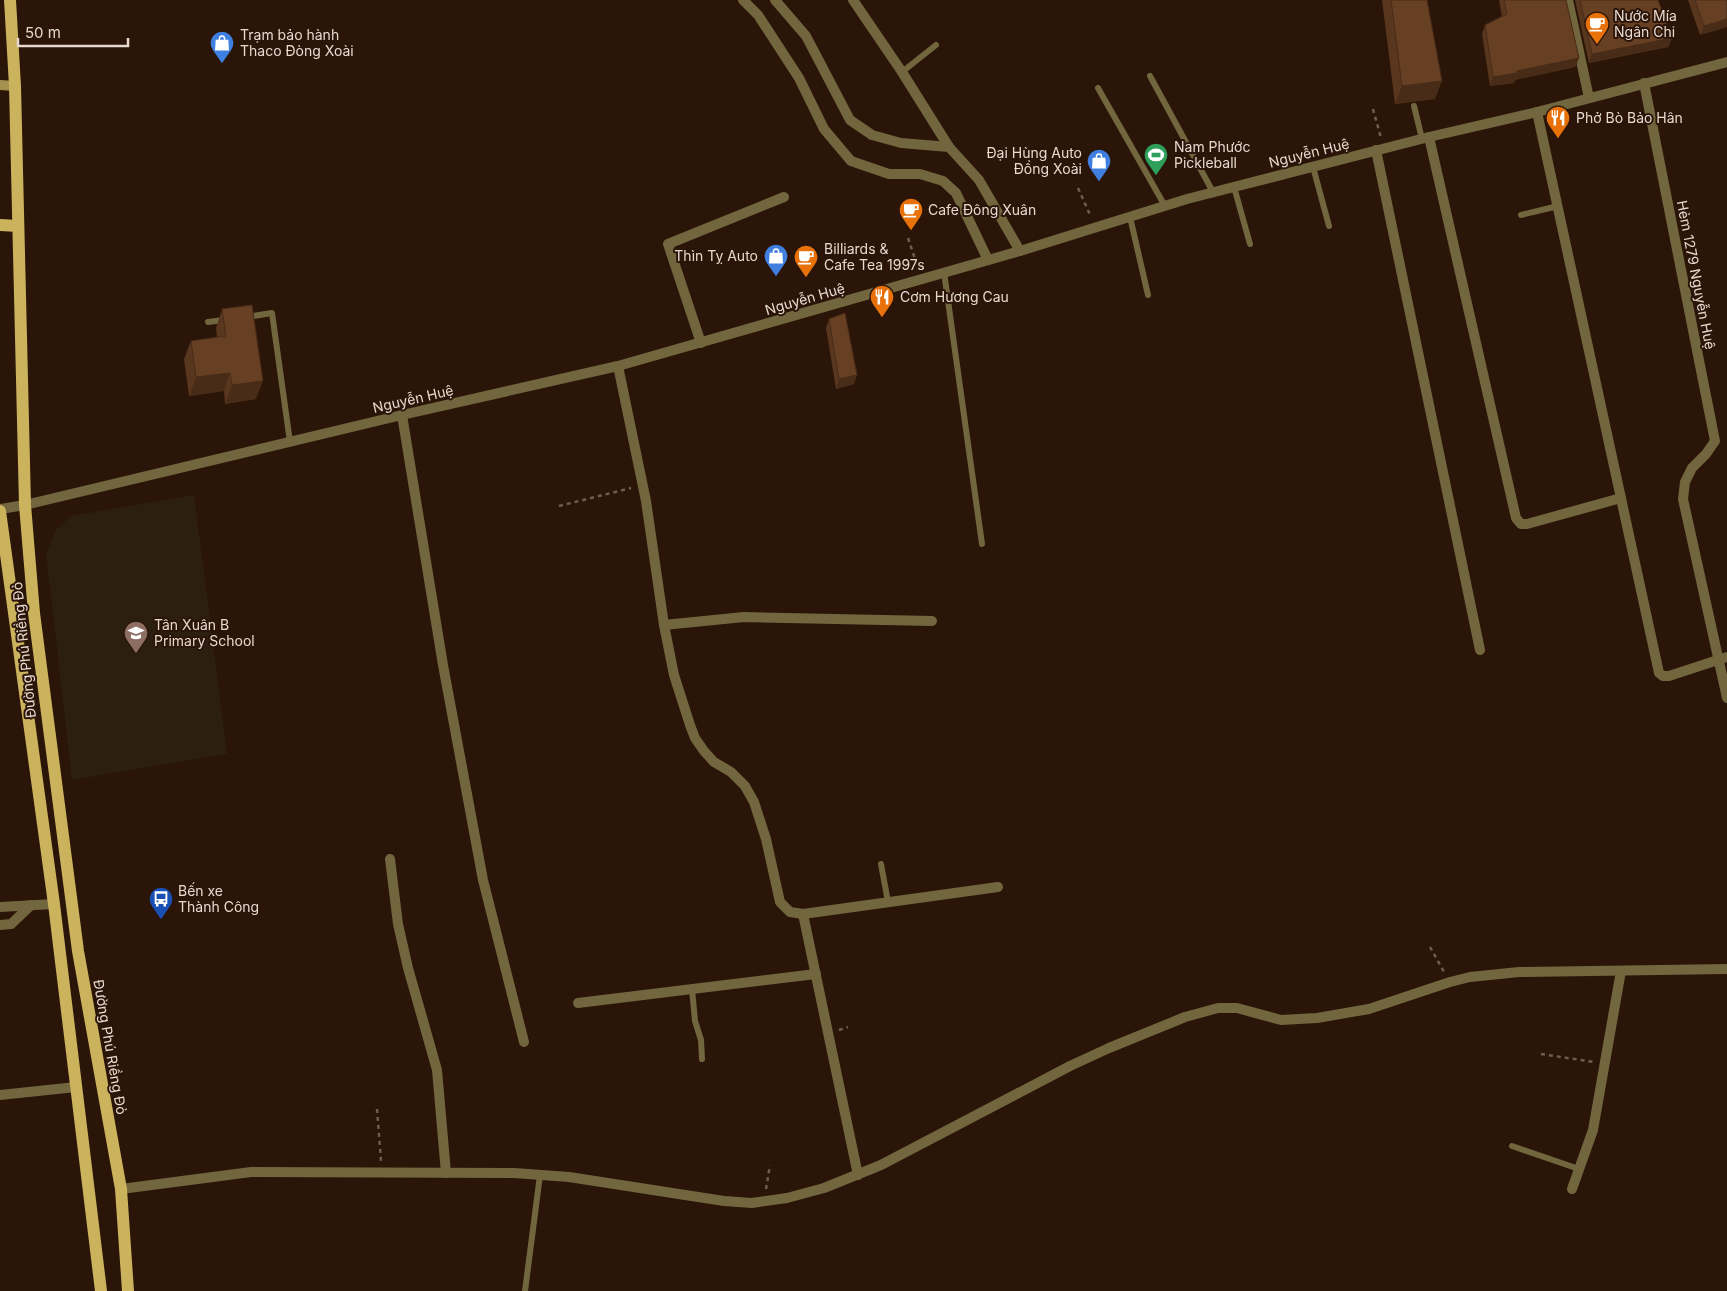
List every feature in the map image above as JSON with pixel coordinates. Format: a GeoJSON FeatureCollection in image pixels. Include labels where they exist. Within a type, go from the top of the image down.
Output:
{"type":"FeatureCollection","features":[{"type":"Feature","properties":{"kind":"main road","name":"Đường Phú Riềng Đỏ"},"geometry":{"type":"LineString","coordinates":[[10,0],[15,86],[25,506],[34,613],[76,941],[121,1189],[128,1291]]}},
{"type":"Feature","properties":{"kind":"main road"},"geometry":{"type":"LineString","coordinates":[[0,85],[15,86]]}},
{"type":"Feature","properties":{"kind":"main road"},"geometry":{"type":"LineString","coordinates":[[0,225],[18,226]]}},
{"type":"Feature","properties":{"kind":"main road","name":"Đường Phú Riềng Đỏ"},"geometry":{"type":"LineString","coordinates":[[0,510],[54,904],[101,1291]]}},
{"type":"Feature","properties":{"kind":"street"},"geometry":{"type":"LineString","coordinates":[[743,0],[758,15],[799,78],[824,129],[851,161],[889,174],[920,174],[944,181],[956,193],[988,260]]}},
{"type":"Feature","properties":{"kind":"street"},"geometry":{"type":"LineString","coordinates":[[775,0],[806,36],[850,120],[872,135],[901,143],[949,147]]}},
{"type":"Feature","properties":{"kind":"street"},"geometry":{"type":"LineString","coordinates":[[853,0],[902,72],[949,147],[979,180],[1020,251]]}},
{"type":"Feature","properties":{"kind":"street"},"geometry":{"type":"LineString","coordinates":[[1568,0],[1588,98]]}},
{"type":"Feature","properties":{"kind":"street","name":"Nguyễn Huệ"},"geometry":{"type":"LineString","coordinates":[[0,510],[25,506],[402,415],[618,366],[1020,251],[1213,192],[1537,112],[1727,62]]}},
{"type":"Feature","properties":{"kind":"street","name":"Hẻm 1279 Nguyễn Huệ"},"geometry":{"type":"LineString","coordinates":[[1644,83],[1715,441],[1706,454],[1692,468],[1685,482],[1683,500],[1723,658],[1727,698]]}},
{"type":"Feature","properties":{"kind":"street"},"geometry":{"type":"LineString","coordinates":[[1537,112],[1659,673],[1662,676],[1669,676],[1723,658]]}},
{"type":"Feature","properties":{"kind":"street"},"geometry":{"type":"LineString","coordinates":[[1426,138],[1516,518],[1520,524],[1527,524],[1621,498]]}},
{"type":"Feature","properties":{"kind":"street"},"geometry":{"type":"LineString","coordinates":[[1380,150],[1480,650]]}},
{"type":"Feature","properties":{"kind":"street"},"geometry":{"type":"LineString","coordinates":[[701,343],[668,244],[784,197]]}},
{"type":"Feature","properties":{"kind":"street"},"geometry":{"type":"LineString","coordinates":[[618,366],[642,485],[664,625],[674,675],[695,738],[714,762],[731,772],[745,786],[754,802],[766,839],[780,902],[790,912],[803,914],[998,887]]}},
{"type":"Feature","properties":{"kind":"street"},"geometry":{"type":"LineString","coordinates":[[402,415],[443,665],[483,880],[524,1042]]}},
{"type":"Feature","properties":{"kind":"street"},"geometry":{"type":"LineString","coordinates":[[664,625],[744,617],[932,621]]}},
{"type":"Feature","properties":{"kind":"street"},"geometry":{"type":"LineString","coordinates":[[390,858],[398,924],[408,968],[437,1070],[446,1173]]}},
{"type":"Feature","properties":{"kind":"street"},"geometry":{"type":"LineString","coordinates":[[0,907],[54,904]]}},
{"type":"Feature","properties":{"kind":"street"},"geometry":{"type":"LineString","coordinates":[[0,925],[11,924],[31,905]]}},
{"type":"Feature","properties":{"kind":"street"},"geometry":{"type":"LineString","coordinates":[[803,914],[858,1175]]}},
{"type":"Feature","properties":{"kind":"street"},"geometry":{"type":"LineString","coordinates":[[121,1189],[251,1172],[514,1173],[614,1184],[724,1201],[752,1203],[787,1198],[824,1188],[858,1175],[1109,1048],[1185,1017],[1218,1008],[1236,1008],[1281,1020],[1317,1018],[1369,1009],[1470,977],[1519,972],[1727,969]]}},
{"type":"Feature","properties":{"kind":"street"},"geometry":{"type":"LineString","coordinates":[[1572,1189],[1593,1130],[1621,971]]}},
{"type":"Feature","properties":{"kind":"street"},"geometry":{"type":"LineString","coordinates":[[578,1003],[816,974]]}},
{"type":"Feature","properties":{"kind":"street"},"geometry":{"type":"LineString","coordinates":[[0,1094],[76,1087]]}},
{"type":"Feature","properties":{"kind":"lane"},"geometry":{"type":"LineString","coordinates":[[902,72],[936,45]]}},
{"type":"Feature","properties":{"kind":"lane"},"geometry":{"type":"LineString","coordinates":[[1150,76],[1213,192]]}},
{"type":"Feature","properties":{"kind":"lane"},"geometry":{"type":"LineString","coordinates":[[1098,88],[1165,206]]}},
{"type":"Feature","properties":{"kind":"lane"},"geometry":{"type":"LineString","coordinates":[[1414,106],[1426,138]]}},
{"type":"Feature","properties":{"kind":"lane"},"geometry":{"type":"LineString","coordinates":[[1313,167],[1329,226]]}},
{"type":"Feature","properties":{"kind":"lane"},"geometry":{"type":"LineString","coordinates":[[1234,187],[1250,244]]}},
{"type":"Feature","properties":{"kind":"lane"},"geometry":{"type":"LineString","coordinates":[[1521,215],[1558,206]]}},
{"type":"Feature","properties":{"kind":"lane"},"geometry":{"type":"LineString","coordinates":[[1130,216],[1148,295]]}},
{"type":"Feature","properties":{"kind":"lane"},"geometry":{"type":"LineString","coordinates":[[944,272],[982,544]]}},
{"type":"Feature","properties":{"kind":"lane"},"geometry":{"type":"LineString","coordinates":[[208,322],[272,313],[290,442]]}},
{"type":"Feature","properties":{"kind":"lane"},"geometry":{"type":"LineString","coordinates":[[881,864],[888,902]]}},
{"type":"Feature","properties":{"kind":"lane"},"geometry":{"type":"LineString","coordinates":[[692,990],[695,1020],[701,1040],[702,1059]]}},
{"type":"Feature","properties":{"kind":"lane"},"geometry":{"type":"LineString","coordinates":[[1512,1146],[1579,1169]]}},
{"type":"Feature","properties":{"kind":"lane"},"geometry":{"type":"LineString","coordinates":[[525,1291],[540,1175]]}},
{"type":"Feature","properties":{"kind":"path"},"geometry":{"type":"LineString","coordinates":[[1374,109],[1380,150]]}},
{"type":"Feature","properties":{"kind":"path"},"geometry":{"type":"LineString","coordinates":[[1078,188],[1096,227]]}},
{"type":"Feature","properties":{"kind":"path"},"geometry":{"type":"LineString","coordinates":[[908,238],[921,279]]}},
{"type":"Feature","properties":{"kind":"path"},"geometry":{"type":"LineString","coordinates":[[559,506],[642,485]]}},
{"type":"Feature","properties":{"kind":"path"},"geometry":{"type":"LineString","coordinates":[[1430,947],[1450,982]]}},
{"type":"Feature","properties":{"kind":"path"},"geometry":{"type":"LineString","coordinates":[[1541,1054],[1605,1063]]}},
{"type":"Feature","properties":{"kind":"path"},"geometry":{"type":"LineString","coordinates":[[377,1109],[382,1173]]}},
{"type":"Feature","properties":{"kind":"path"},"geometry":{"type":"LineString","coordinates":[[764,1200],[770,1164]]}},
{"type":"Feature","properties":{"kind":"shaded area","name":"Tân Xuân B Primary School"},"geometry":{"type":"Polygon","coordinates":[[[194,495],[227,754],[72,780],[46,553],[56,530],[71,516],[194,495]]]}},
{"type":"Feature","properties":{"kind":"building"},"geometry":{"type":"Polygon","coordinates":[[[1391,0],[1427,0],[1442,81],[1402,86],[1391,0]]]}},
{"type":"Feature","properties":{"kind":"building"},"geometry":{"type":"Polygon","coordinates":[[[1504,0],[1566,0],[1579,58],[1493,77],[1485,25],[1507,14],[1504,0]]]}},
{"type":"Feature","properties":{"kind":"building"},"geometry":{"type":"Polygon","coordinates":[[[1580,0],[1658,0],[1672,38],[1592,54],[1580,0]]]}},
{"type":"Feature","properties":{"kind":"building"},"geometry":{"type":"Polygon","coordinates":[[[1695,0],[1727,0],[1727,19],[1704,26],[1695,0]]]}},
{"type":"Feature","properties":{"kind":"building"},"geometry":{"type":"Polygon","coordinates":[[[252,305],[263,381],[232,385],[230,373],[196,377],[191,341],[226,336],[222,309],[252,305]]]}},
{"type":"Feature","properties":{"kind":"building"},"geometry":{"type":"Polygon","coordinates":[[[845,313],[857,375],[839,379],[829,319],[845,313]]]}},
{"type":"Feature","properties":{"kind":"place","name":"Nước Mía Ngân Chi"},"geometry":{"type":"Point","coordinates":[1597,45]}},
{"type":"Feature","properties":{"kind":"place","name":"Trạm bảo hành Thaco Đòng Xoài"},"geometry":{"type":"Point","coordinates":[222,64]}},
{"type":"Feature","properties":{"kind":"place","name":"Phở Bò Bảo Hân"},"geometry":{"type":"Point","coordinates":[1558,139]}},
{"type":"Feature","properties":{"kind":"place","name":"Nam Phước Pickleball"},"geometry":{"type":"Point","coordinates":[1156,176]}},
{"type":"Feature","properties":{"kind":"place","name":"Đại Hùng Auto Đồng Xoài"},"geometry":{"type":"Point","coordinates":[1099,182]}},
{"type":"Feature","properties":{"kind":"place","name":"Cafe Đông Xuân"},"geometry":{"type":"Point","coordinates":[911,231]}},
{"type":"Feature","properties":{"kind":"place","name":"Thìn Tỵ Auto"},"geometry":{"type":"Point","coordinates":[776,277]}},
{"type":"Feature","properties":{"kind":"place","name":"Billiards & Cafe Tea 1997s"},"geometry":{"type":"Point","coordinates":[806,278]}},
{"type":"Feature","properties":{"kind":"place","name":"Cơm Hương Cau"},"geometry":{"type":"Point","coordinates":[882,318]}},
{"type":"Feature","properties":{"kind":"place","name":"Tân Xuân B Primary School"},"geometry":{"type":"Point","coordinates":[136,654]}},
{"type":"Feature","properties":{"kind":"place","name":"Bến xe Thành Công"},"geometry":{"type":"Point","coordinates":[161,920]}}]}
